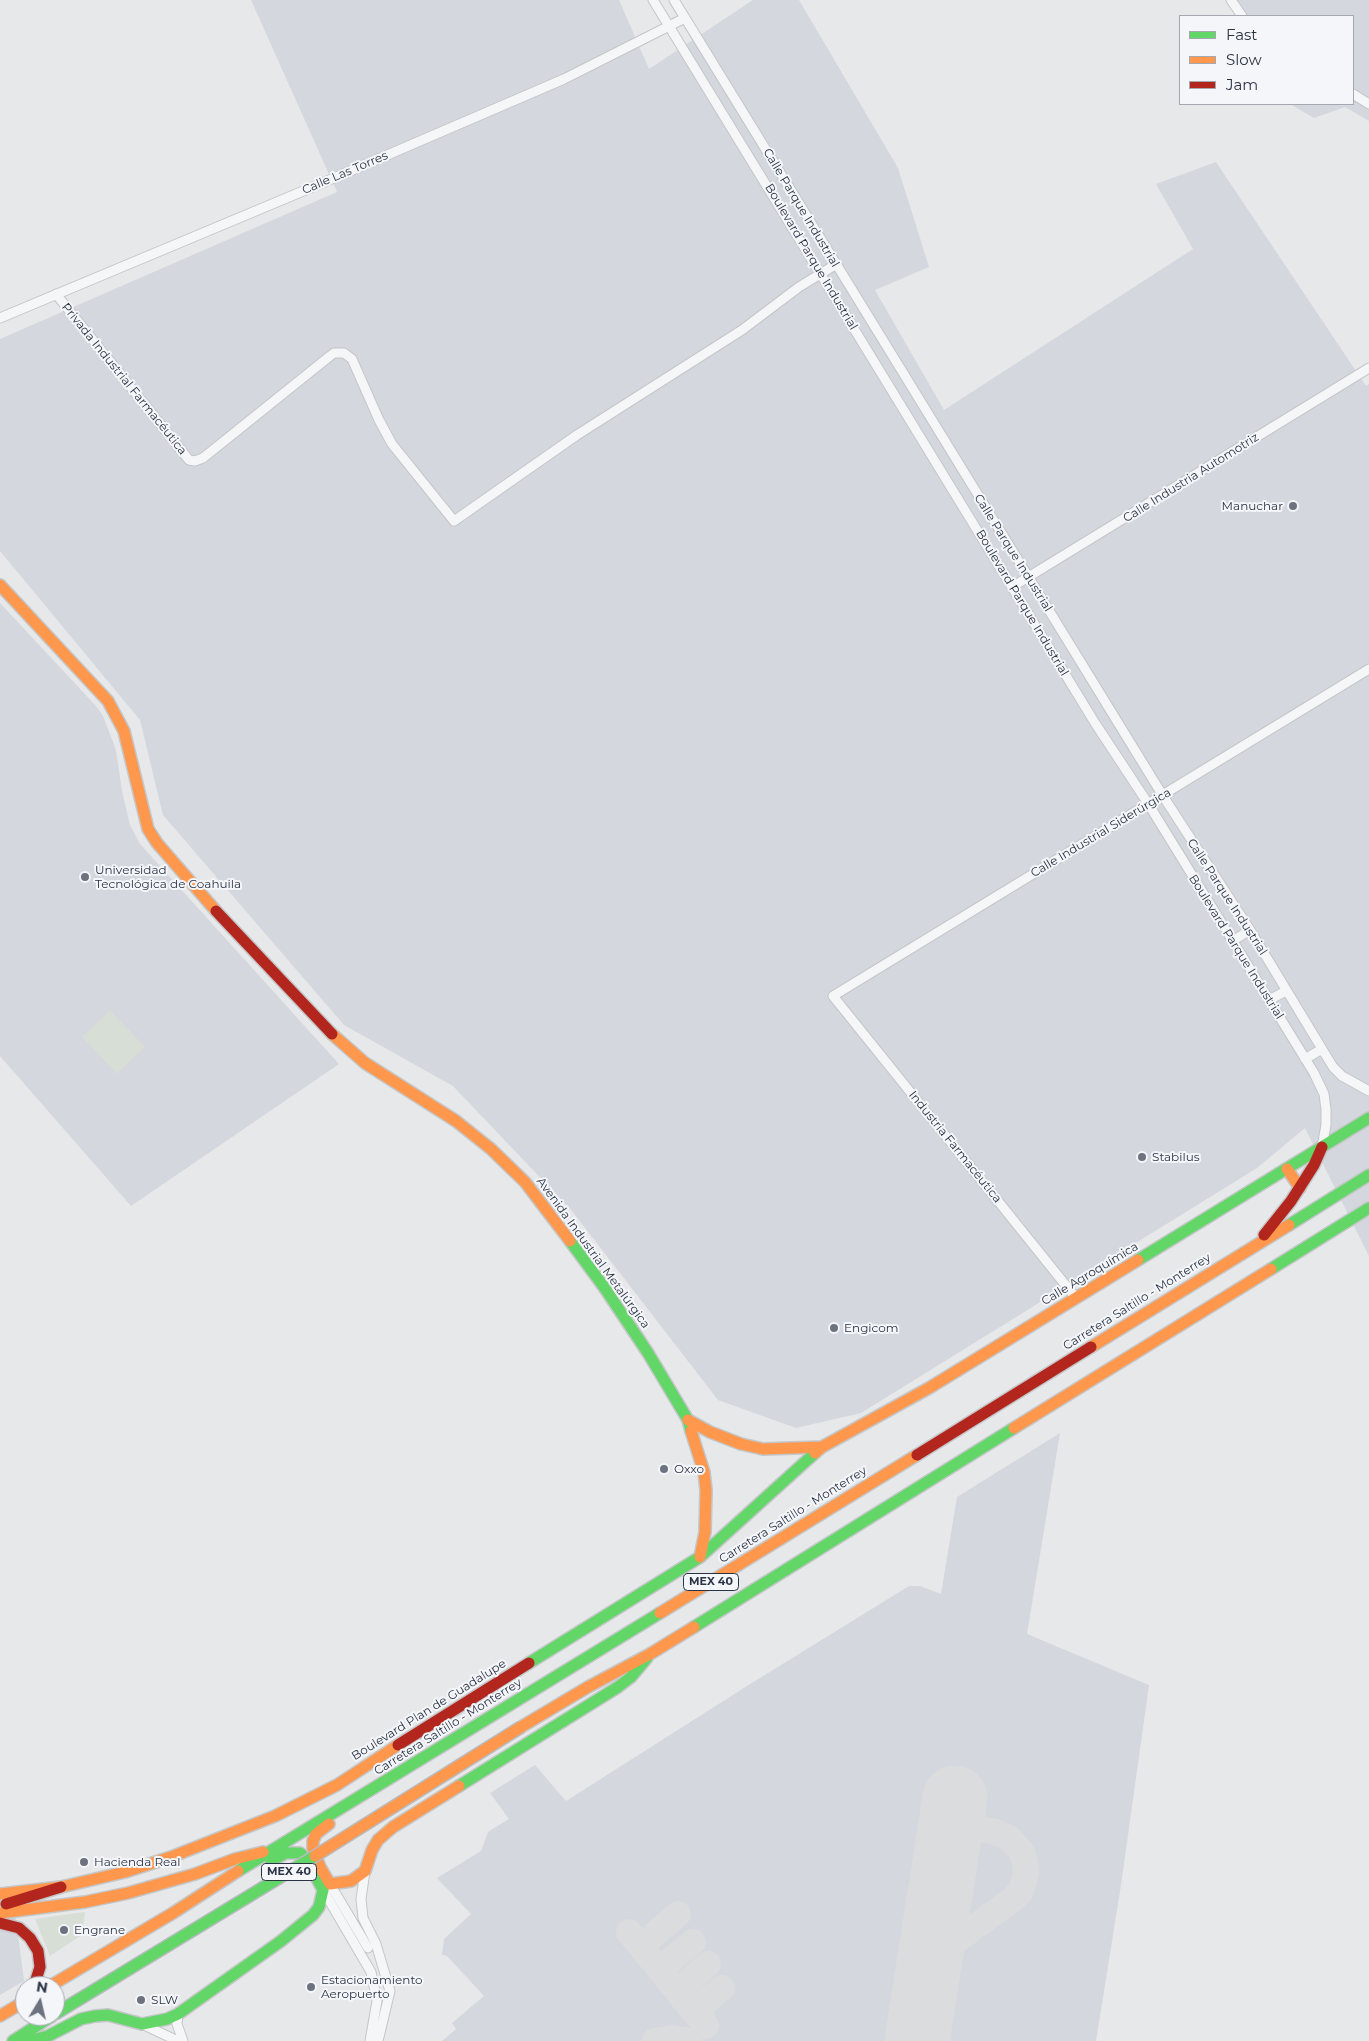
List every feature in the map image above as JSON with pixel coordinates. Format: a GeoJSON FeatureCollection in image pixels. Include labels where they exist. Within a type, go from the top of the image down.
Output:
{"type":"FeatureCollection","features":[{"type":"Feature","properties":{"kind":"main road","name":"Avenida Industrial Metalúrgica"},"geometry":{"type":"LineString","coordinates":[[0,585],[98,689],[114,710],[124,732],[148,829],[157,843],[229,926],[338,1040],[365,1063],[456,1121],[491,1149],[525,1182],[607,1292],[648,1353],[688,1420],[704,1472],[706,1490],[705,1532],[700,1557]]}},
{"type":"Feature","properties":{"kind":"main road","name":"Calle Agroquímica"},"geometry":{"type":"LineString","coordinates":[[822,1447],[929,1388],[1369,1118]]}},
{"type":"Feature","properties":{"kind":"main road"},"geometry":{"type":"LineString","coordinates":[[1258,1243],[1300,1188],[1322,1147]]}},
{"type":"Feature","properties":{"kind":"main road"},"geometry":{"type":"LineString","coordinates":[[1287,1169],[1300,1188]]}},
{"type":"Feature","properties":{"kind":"main road","name":"Carretera Saltillo - Monterrey"},"geometry":{"type":"LineString","coordinates":[[65,1977],[173,1913],[271,1850],[318,1824],[585,1660],[1369,1175]]}},
{"type":"Feature","properties":{"kind":"main road","name":"MEX 40"},"geometry":{"type":"LineString","coordinates":[[65,2008],[309,1860],[521,1727],[588,1687],[650,1654],[1369,1208]]}},
{"type":"Feature","properties":{"kind":"main road"},"geometry":{"type":"LineString","coordinates":[[688,1420],[710,1432],[741,1444],[763,1449],[822,1447]]}},
{"type":"Feature","properties":{"kind":"main road","name":"Boulevard Plan de Guadalupe"},"geometry":{"type":"LineString","coordinates":[[0,1894],[60,1887],[125,1872],[171,1857],[275,1816],[337,1784],[700,1557],[735,1527],[778,1484],[822,1447]]}},
{"type":"Feature","properties":{"kind":"main road"},"geometry":{"type":"LineString","coordinates":[[326,1887],[352,1882],[365,1871],[372,1850],[378,1840],[393,1827],[618,1687],[635,1673],[650,1654]]}},
{"type":"Feature","properties":{"kind":"main road"},"geometry":{"type":"LineString","coordinates":[[28,2041],[48,2036],[81,2019],[96,2016],[108,2015],[142,2024],[178,2014],[313,1916],[319,1907],[326,1887],[313,1849],[313,1841],[316,1834],[488,1726],[498,1718],[505,1708]]}},
{"type":"Feature","properties":{"kind":"main road"},"geometry":{"type":"LineString","coordinates":[[0,1913],[85,1902],[128,1893],[271,1850]]}},
{"type":"Feature","properties":{"kind":"main road"},"geometry":{"type":"LineString","coordinates":[[173,1913],[188,1910],[204,1903],[286,1852],[300,1853],[304,1856],[326,1887]]}},
{"type":"Feature","properties":{"kind":"main road"},"geometry":{"type":"LineString","coordinates":[[0,1905],[36,1896],[60,1887]]}},
{"type":"Feature","properties":{"kind":"main road"},"geometry":{"type":"LineString","coordinates":[[0,1923],[18,1928],[30,1938],[38,1951],[40,1967],[37,1976]]}},
{"type":"Feature","properties":{"kind":"main road"},"geometry":{"type":"LineString","coordinates":[[0,2016],[15,2007]]}},
{"type":"Feature","properties":{"kind":"main road","name":"MEX 40"},"geometry":{"type":"LineString","coordinates":[[13,2041],[36,2026]]}},
{"type":"Feature","properties":{"kind":"street"},"geometry":{"type":"LineString","coordinates":[[653,0],[670,26]]}},
{"type":"Feature","properties":{"kind":"street","name":"Calle Parque Industrial"},"geometry":{"type":"LineString","coordinates":[[674,0],[1162,796],[1250,930],[1333,1067],[1342,1076],[1369,1091]]}},
{"type":"Feature","properties":{"kind":"street"},"geometry":{"type":"LineString","coordinates":[[1231,0],[1241,15]]}},
{"type":"Feature","properties":{"kind":"street","name":"Calle Las Torres"},"geometry":{"type":"LineString","coordinates":[[0,318],[564,79],[686,18]]}},
{"type":"Feature","properties":{"kind":"street","name":"Boulevard Parque Industrial"},"geometry":{"type":"LineString","coordinates":[[670,26],[1095,724],[1149,805],[1234,940],[1305,1059],[1324,1094],[1326,1125],[1322,1147]]}},
{"type":"Feature","properties":{"kind":"street"},"geometry":{"type":"LineString","coordinates":[[1354,95],[1369,104]]}},
{"type":"Feature","properties":{"kind":"street"},"geometry":{"type":"LineString","coordinates":[[821,274],[836,265]]}},
{"type":"Feature","properties":{"kind":"street","name":"Privada Industrial Farmacéutica"},"geometry":{"type":"LineString","coordinates":[[56,294],[189,460],[196,461],[203,458],[330,356],[340,353],[348,356],[386,433],[454,521],[577,435],[748,326],[821,274]]}},
{"type":"Feature","properties":{"kind":"street","name":"Calle Industria Automotriz"},"geometry":{"type":"LineString","coordinates":[[1012,587],[1369,368]]}},
{"type":"Feature","properties":{"kind":"street","name":"Calle Industrial Siderúrgica"},"geometry":{"type":"LineString","coordinates":[[833,996],[1149,805],[1369,669]]}},
{"type":"Feature","properties":{"kind":"street"},"geometry":{"type":"LineString","coordinates":[[1234,940],[1250,930]]}},
{"type":"Feature","properties":{"kind":"street"},"geometry":{"type":"LineString","coordinates":[[1269,1000],[1286,991]]}},
{"type":"Feature","properties":{"kind":"street","name":"Industria Farmacéutica"},"geometry":{"type":"LineString","coordinates":[[833,996],[1076,1298]]}},
{"type":"Feature","properties":{"kind":"street"},"geometry":{"type":"LineString","coordinates":[[1305,1059],[1322,1049]]}},
{"type":"Feature","properties":{"kind":"street"},"geometry":{"type":"LineString","coordinates":[[365,1871],[361,1899],[362,1918],[376,1944],[390,1991],[378,2041]]}},
{"type":"Feature","properties":{"kind":"street"},"geometry":{"type":"LineString","coordinates":[[326,1887],[368,1948]]}},
{"type":"Feature","properties":{"kind":"street"},"geometry":{"type":"LineString","coordinates":[[326,1887],[371,1972],[376,2001],[370,2041]]}},
{"type":"Feature","properties":{"kind":"street"},"geometry":{"type":"LineString","coordinates":[[178,2014],[177,2024],[183,2041]]}},
{"type":"Feature","properties":{"kind":"street"},"geometry":{"type":"LineString","coordinates":[[142,2024],[178,2041]]}},
{"type":"Feature","properties":{"kind":"shaded area"},"geometry":{"type":"Polygon","coordinates":[[[251,0],[619,0],[649,69],[753,0],[799,0],[898,168],[929,267],[875,290],[944,410],[1193,249],[1156,184],[1216,162],[1366,386],[1369,384],[1369,1256],[1305,1128],[1257,1168],[861,1413],[796,1428],[718,1400],[572,1211],[453,1086],[344,1025],[163,815],[140,720],[0,551],[0,339],[337,192],[251,0]]]}},
{"type":"Feature","properties":{"kind":"shaded area"},"geometry":{"type":"Polygon","coordinates":[[[1234,0],[1369,0],[1369,121],[1345,107],[1314,118],[1292,105],[1354,105],[1354,15],[1241,15],[1234,0]]]}},
{"type":"Feature","properties":{"kind":"shaded area","name":"Universidad Tecnológica de Coahuila"},"geometry":{"type":"Polygon","coordinates":[[[0,603],[96,706],[103,716],[116,750],[122,791],[130,825],[140,844],[339,1064],[131,1206],[0,1056],[0,603]]]}},
{"type":"Feature","properties":{"kind":"shaded area"},"geometry":{"type":"Polygon","coordinates":[[[110,1010],[145,1047],[117,1074],[82,1037],[110,1010]]]}},
{"type":"Feature","properties":{"kind":"shaded area"},"geometry":{"type":"Polygon","coordinates":[[[1060,1433],[1027,1634],[1149,1685],[1121,1885],[1096,2041],[442,2041],[456,2029],[452,2023],[484,1996],[447,1956],[442,1955],[444,1939],[471,1914],[437,1878],[481,1851],[488,1832],[509,1819],[490,1793],[535,1765],[566,1801],[909,1586],[920,1586],[941,1594],[957,1497],[1060,1433]]]}},
{"type":"Feature","properties":{"kind":"shaded area"},"geometry":{"type":"Polygon","coordinates":[[[12,1889],[23,1976],[15,1976],[15,1986],[0,1995],[0,1891],[12,1889]]]}},
{"type":"Feature","properties":{"kind":"shaded area"},"geometry":{"type":"Polygon","coordinates":[[[85,1912],[82,1935],[50,1956],[35,1919],[85,1912]]]}},
{"type":"Feature","properties":{"kind":"taxiway"},"geometry":{"type":"LineString","coordinates":[[925,1988],[933,1961],[938,1954],[1013,1899],[1021,1891],[1026,1873],[1022,1852],[1009,1838],[996,1832],[951,1824]]}},
{"type":"Feature","properties":{"kind":"taxiway"},"geometry":{"type":"LineString","coordinates":[[645,1952],[645,1944],[648,1940],[678,1914]]}},
{"type":"Feature","properties":{"kind":"taxiway"},"geometry":{"type":"LineString","coordinates":[[629,1932],[706,2026]]}},
{"type":"Feature","properties":{"kind":"taxiway"},"geometry":{"type":"LineString","coordinates":[[665,1976],[668,1963],[693,1942]]}},
{"type":"Feature","properties":{"kind":"taxiway"},"geometry":{"type":"LineString","coordinates":[[683,1999],[683,1990],[687,1983],[708,1964]]}},
{"type":"Feature","properties":{"kind":"taxiway"},"geometry":{"type":"LineString","coordinates":[[702,2021],[701,2014],[704,2003],[722,1988]]}},
{"type":"Feature","properties":{"kind":"taxiway"},"geometry":{"type":"LineString","coordinates":[[916,2041],[918,2033]]}},
{"type":"Feature","properties":{"kind":"taxiway"},"geometry":{"type":"LineString","coordinates":[[655,2041],[672,2038],[690,2041]]}},
{"type":"Feature","properties":{"kind":"runway"},"geometry":{"type":"LineString","coordinates":[[917,2041],[955,1798]]}},
{"type":"Feature","properties":{"kind":"traffic: fast"},"geometry":{"type":"LineString","coordinates":[[1138,1260],[1369,1118]]}},
{"type":"Feature","properties":{"kind":"traffic: fast"},"geometry":{"type":"LineString","coordinates":[[1289,1225],[1369,1175]]}},
{"type":"Feature","properties":{"kind":"traffic: fast"},"geometry":{"type":"LineString","coordinates":[[1271,1269],[1369,1208]]}},
{"type":"Feature","properties":{"kind":"traffic: fast"},"geometry":{"type":"LineString","coordinates":[[570,1241],[604,1287],[648,1353],[688,1420],[691,1431]]}},
{"type":"Feature","properties":{"kind":"traffic: fast"},"geometry":{"type":"LineString","coordinates":[[694,1627],[1014,1428]]}},
{"type":"Feature","properties":{"kind":"traffic: fast"},"geometry":{"type":"LineString","coordinates":[[529,1663],[700,1557],[815,1453]]}},
{"type":"Feature","properties":{"kind":"traffic: fast"},"geometry":{"type":"LineString","coordinates":[[238,1871],[660,1613]]}},
{"type":"Feature","properties":{"kind":"traffic: fast"},"geometry":{"type":"LineString","coordinates":[[459,1786],[618,1687],[631,1677],[647,1658]]}},
{"type":"Feature","properties":{"kind":"traffic: fast"},"geometry":{"type":"LineString","coordinates":[[28,2041],[48,2036],[81,2019],[95,2016],[108,2015],[142,2024],[167,2019],[178,2014],[281,1941],[313,1915],[319,1907],[323,1890],[307,1860],[300,1853],[286,1853],[271,1861]]}},
{"type":"Feature","properties":{"kind":"traffic: fast"},"geometry":{"type":"LineString","coordinates":[[65,2008],[315,1856]]}},
{"type":"Feature","properties":{"kind":"traffic: fast"},"geometry":{"type":"LineString","coordinates":[[13,2041],[36,2026]]}},
{"type":"Feature","properties":{"kind":"traffic: slow"},"geometry":{"type":"LineString","coordinates":[[0,585],[108,701],[124,731],[148,829],[157,843],[216,911]]}},
{"type":"Feature","properties":{"kind":"traffic: slow"},"geometry":{"type":"LineString","coordinates":[[332,1034],[365,1063],[456,1121],[491,1149],[525,1182],[570,1241]]}},
{"type":"Feature","properties":{"kind":"traffic: slow"},"geometry":{"type":"LineString","coordinates":[[1287,1169],[1300,1188]]}},
{"type":"Feature","properties":{"kind":"traffic: slow"},"geometry":{"type":"LineString","coordinates":[[1091,1347],[1289,1225]]}},
{"type":"Feature","properties":{"kind":"traffic: slow"},"geometry":{"type":"LineString","coordinates":[[815,1453],[822,1447],[929,1388],[1138,1260]]}},
{"type":"Feature","properties":{"kind":"traffic: slow"},"geometry":{"type":"LineString","coordinates":[[1014,1428],[1271,1269]]}},
{"type":"Feature","properties":{"kind":"traffic: slow"},"geometry":{"type":"LineString","coordinates":[[688,1420],[710,1432],[741,1444],[763,1449],[822,1447]]}},
{"type":"Feature","properties":{"kind":"traffic: slow"},"geometry":{"type":"LineString","coordinates":[[691,1431],[704,1472],[706,1490],[705,1532],[700,1557]]}},
{"type":"Feature","properties":{"kind":"traffic: slow"},"geometry":{"type":"LineString","coordinates":[[660,1613],[917,1455]]}},
{"type":"Feature","properties":{"kind":"traffic: slow"},"geometry":{"type":"LineString","coordinates":[[521,1727],[694,1627]]}},
{"type":"Feature","properties":{"kind":"traffic: slow"},"geometry":{"type":"LineString","coordinates":[[315,1856],[521,1727]]}},
{"type":"Feature","properties":{"kind":"traffic: slow"},"geometry":{"type":"LineString","coordinates":[[0,1894],[61,1887],[125,1872],[171,1857],[275,1816],[337,1785],[398,1745]]}},
{"type":"Feature","properties":{"kind":"traffic: slow"},"geometry":{"type":"LineString","coordinates":[[329,1824],[316,1834],[313,1841],[313,1849],[320,1867],[330,1884],[351,1881],[365,1871],[372,1850],[378,1840],[393,1827],[459,1786]]}},
{"type":"Feature","properties":{"kind":"traffic: slow"},"geometry":{"type":"LineString","coordinates":[[0,1913],[85,1902],[128,1893],[263,1852]]}},
{"type":"Feature","properties":{"kind":"traffic: slow"},"geometry":{"type":"LineString","coordinates":[[65,1977],[173,1913],[238,1871]]}},
{"type":"Feature","properties":{"kind":"traffic: slow"},"geometry":{"type":"LineString","coordinates":[[0,2016],[15,2007]]}},
{"type":"Feature","properties":{"kind":"traffic: jam"},"geometry":{"type":"LineString","coordinates":[[216,911],[332,1034]]}},
{"type":"Feature","properties":{"kind":"traffic: jam"},"geometry":{"type":"LineString","coordinates":[[1264,1235],[1291,1201],[1314,1165],[1322,1147]]}},
{"type":"Feature","properties":{"kind":"traffic: jam"},"geometry":{"type":"LineString","coordinates":[[917,1455],[1091,1347]]}},
{"type":"Feature","properties":{"kind":"traffic: jam"},"geometry":{"type":"LineString","coordinates":[[398,1745],[529,1663]]}},
{"type":"Feature","properties":{"kind":"traffic: jam"},"geometry":{"type":"LineString","coordinates":[[6,1904],[61,1887]]}},
{"type":"Feature","properties":{"kind":"traffic: jam"},"geometry":{"type":"LineString","coordinates":[[0,1923],[19,1928],[30,1938],[38,1951],[40,1967],[37,1976]]}},
{"type":"Feature","properties":{"kind":"place","name":"Manuchar"},"geometry":{"type":"Point","coordinates":[1293,506]}},
{"type":"Feature","properties":{"kind":"place","name":"Universidad Tecnológica de Coahuila"},"geometry":{"type":"Point","coordinates":[85,877]}},
{"type":"Feature","properties":{"kind":"place","name":"Stabilus"},"geometry":{"type":"Point","coordinates":[1142,1157]}},
{"type":"Feature","properties":{"kind":"place","name":"Engicom"},"geometry":{"type":"Point","coordinates":[834,1328]}},
{"type":"Feature","properties":{"kind":"place","name":"Oxxo"},"geometry":{"type":"Point","coordinates":[664,1469]}},
{"type":"Feature","properties":{"kind":"place","name":"Hacienda Real"},"geometry":{"type":"Point","coordinates":[84,1862]}},
{"type":"Feature","properties":{"kind":"place","name":"Engrane"},"geometry":{"type":"Point","coordinates":[64,1930]}},
{"type":"Feature","properties":{"kind":"place","name":"Estacionamiento Aeropuerto"},"geometry":{"type":"Point","coordinates":[311,1987]}},
{"type":"Feature","properties":{"kind":"place","name":"SLW"},"geometry":{"type":"Point","coordinates":[141,2000]}}]}
